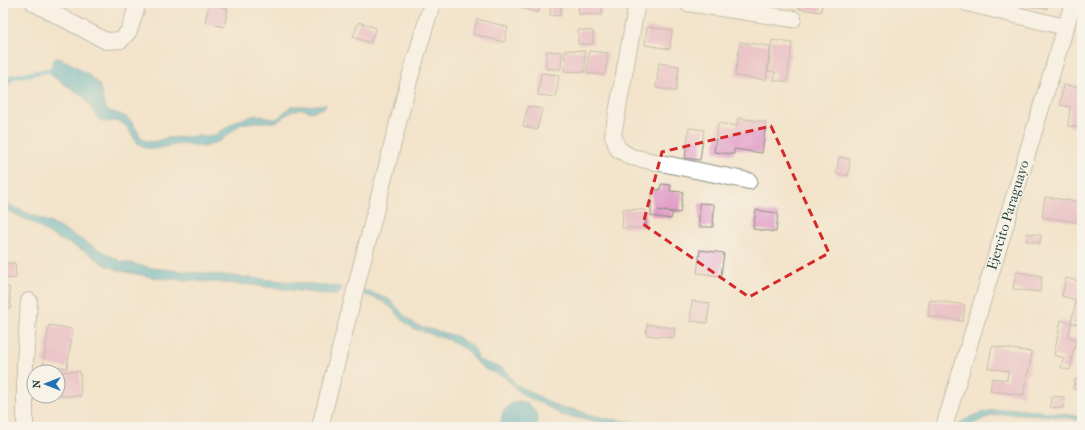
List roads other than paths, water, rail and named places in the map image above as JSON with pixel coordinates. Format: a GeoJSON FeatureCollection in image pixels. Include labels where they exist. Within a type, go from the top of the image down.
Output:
{"type":"FeatureCollection","features":[{"type":"Feature","properties":{"kind":"street"},"geometry":{"type":"LineString","coordinates":[[34,3],[106,41],[121,40],[129,31],[138,3]]}},
{"type":"Feature","properties":{"kind":"street"},"geometry":{"type":"LineString","coordinates":[[320,427],[408,84],[432,3]]}},
{"type":"Feature","properties":{"kind":"street"},"geometry":{"type":"LineString","coordinates":[[637,3],[613,135],[618,149],[631,157],[749,181]]}},
{"type":"Feature","properties":{"kind":"street"},"geometry":{"type":"LineString","coordinates":[[687,3],[736,6],[793,19]]}},
{"type":"Feature","properties":{"kind":"street"},"geometry":{"type":"LineString","coordinates":[[967,3],[1065,27]]}},
{"type":"Feature","properties":{"kind":"street","name":"Ejercito Paraguayo"},"geometry":{"type":"LineString","coordinates":[[944,427],[1073,3]]}},
{"type":"Feature","properties":{"kind":"street"},"geometry":{"type":"LineString","coordinates":[[25,427],[25,364],[29,300]]}},
{"type":"Feature","properties":{"kind":"water"},"geometry":{"type":"Polygon","coordinates":[[[57,58],[86,73],[96,82],[99,85],[107,110],[126,117],[132,122],[142,139],[147,141],[153,142],[167,138],[215,135],[236,121],[256,115],[274,119],[278,118],[291,106],[326,104],[326,106],[311,112],[302,109],[292,111],[277,122],[254,122],[241,124],[220,141],[204,147],[180,144],[154,149],[146,148],[137,143],[127,127],[122,123],[118,121],[104,122],[99,120],[84,97],[52,76],[50,70],[53,60],[57,58]]]}},
{"type":"Feature","properties":{"kind":"water"},"geometry":{"type":"Polygon","coordinates":[[[3,200],[11,206],[51,223],[120,261],[152,268],[342,287],[341,292],[336,295],[251,285],[156,278],[121,271],[107,266],[85,251],[51,235],[33,223],[3,208],[3,200]]]}},
{"type":"Feature","properties":{"kind":"water"},"geometry":{"type":"Polygon","coordinates":[[[363,290],[389,299],[407,318],[418,326],[456,336],[473,347],[479,360],[504,369],[516,384],[560,408],[573,409],[608,419],[657,424],[663,427],[623,426],[560,415],[554,410],[519,392],[503,376],[486,370],[473,359],[468,351],[449,340],[414,329],[403,321],[394,310],[382,301],[361,293],[363,290]]]}},
{"type":"Feature","properties":{"kind":"water"},"geometry":{"type":"Polygon","coordinates":[[[519,401],[528,404],[536,413],[536,427],[502,427],[501,418],[504,410],[510,404],[519,401]]]}},
{"type":"Feature","properties":{"kind":"water"},"geometry":{"type":"Polygon","coordinates":[[[1017,408],[1082,416],[1082,420],[1039,415],[1007,414],[991,416],[963,427],[958,427],[958,424],[979,413],[1017,408]]]}},
{"type":"Feature","properties":{"kind":"waterway"},"geometry":{"type":"LineString","coordinates":[[3,89],[12,77],[56,69]]}}]}
